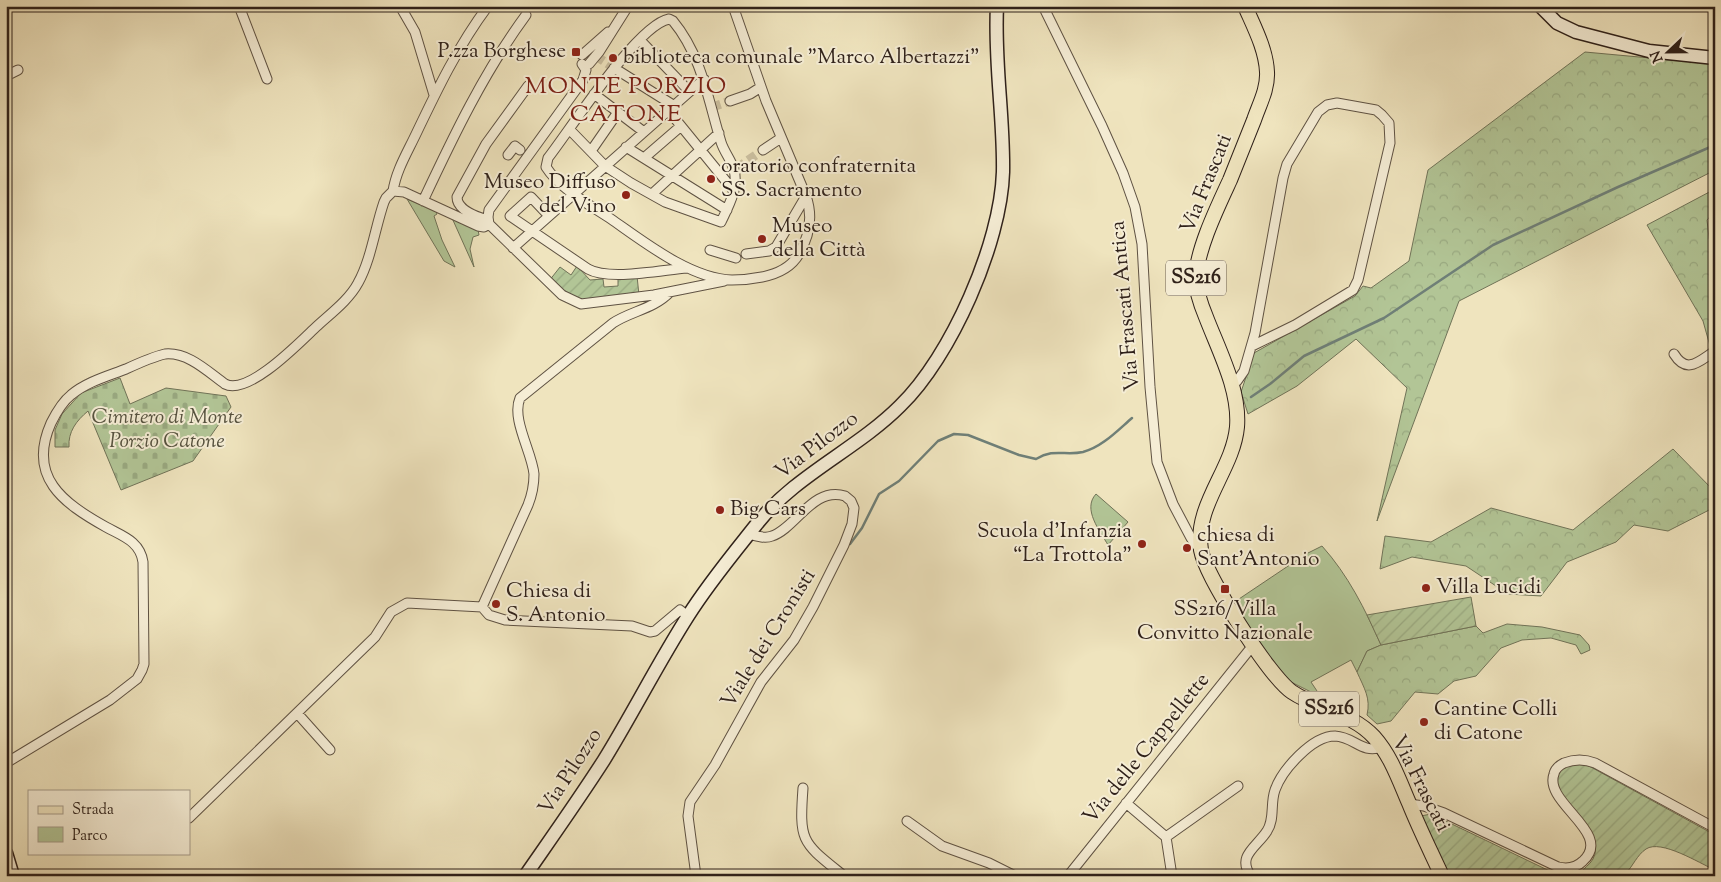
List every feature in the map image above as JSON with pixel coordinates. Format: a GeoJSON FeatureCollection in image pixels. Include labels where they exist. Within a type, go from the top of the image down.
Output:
{"type":"FeatureCollection","features":[{"type":"Feature","properties":{"kind":"main road","name":"Via Pilozzo"},"geometry":{"type":"LineString","coordinates":[[525,876],[602,762],[688,616],[749,534],[781,498],[805,478],[878,426],[907,400],[937,359],[966,305],[992,234],[1002,188],[996,41],[997,6]]}},
{"type":"Feature","properties":{"kind":"main road","name":"Via Frascati"},"geometry":{"type":"LineString","coordinates":[[1245,6],[1265,57],[1267,84],[1211,223],[1201,253],[1196,280],[1201,304],[1231,385],[1237,411],[1236,433],[1227,462],[1202,520],[1200,535],[1202,552],[1210,574],[1222,596],[1272,672],[1287,688],[1297,695],[1358,724],[1371,734],[1382,747],[1395,771],[1442,876]]}},
{"type":"Feature","properties":{"kind":"main road"},"geometry":{"type":"LineString","coordinates":[[1540,6],[1557,23],[1576,32],[1648,51],[1715,58]]}},
{"type":"Feature","properties":{"kind":"main road"},"geometry":{"type":"LineString","coordinates":[[6,853],[12,876]]}},
{"type":"Feature","properties":{"kind":"street"},"geometry":{"type":"LineString","coordinates":[[240,6],[267,79]]}},
{"type":"Feature","properties":{"kind":"street"},"geometry":{"type":"LineString","coordinates":[[400,6],[415,32],[434,95]]}},
{"type":"Feature","properties":{"kind":"street"},"geometry":{"type":"LineString","coordinates":[[393,192],[398,171],[434,95],[488,6]]}},
{"type":"Feature","properties":{"kind":"street"},"geometry":{"type":"LineString","coordinates":[[489,222],[489,210],[583,80],[586,70],[584,61],[616,25],[628,6]]}},
{"type":"Feature","properties":{"kind":"street"},"geometry":{"type":"LineString","coordinates":[[528,86],[490,138],[457,194],[456,199],[460,206],[489,222],[513,248],[564,296],[586,304],[670,292],[731,280],[769,276],[784,270],[794,261],[803,246],[809,227],[810,215],[806,196],[761,87],[733,6]]}},
{"type":"Feature","properties":{"kind":"street","name":"Via Frascati Antica"},"geometry":{"type":"LineString","coordinates":[[1043,6],[1110,143],[1135,207],[1142,244],[1156,462],[1173,504],[1191,538],[1202,552]]}},
{"type":"Feature","properties":{"kind":"street"},"geometry":{"type":"LineString","coordinates":[[423,201],[448,148],[497,55],[526,15]]}},
{"type":"Feature","properties":{"kind":"street"},"geometry":{"type":"LineString","coordinates":[[570,130],[605,166],[665,202],[722,222],[734,191],[736,169],[724,150],[704,78],[687,43],[674,22],[669,19],[662,21],[640,40],[614,68],[548,158],[546,164],[549,171],[573,194],[643,241],[688,268],[731,280]]}},
{"type":"Feature","properties":{"kind":"street"},"geometry":{"type":"LineString","coordinates":[[640,40],[689,91]]}},
{"type":"Feature","properties":{"kind":"street"},"geometry":{"type":"LineString","coordinates":[[614,68],[652,92],[670,108],[681,126],[734,191]]}},
{"type":"Feature","properties":{"kind":"street"},"geometry":{"type":"LineString","coordinates":[[6,76],[18,70]]}},
{"type":"Feature","properties":{"kind":"street"},"geometry":{"type":"LineString","coordinates":[[513,248],[704,78]]}},
{"type":"Feature","properties":{"kind":"street"},"geometry":{"type":"LineString","coordinates":[[730,101],[747,95],[761,87]]}},
{"type":"Feature","properties":{"kind":"street"},"geometry":{"type":"LineString","coordinates":[[594,94],[642,133]]}},
{"type":"Feature","properties":{"kind":"street"},"geometry":{"type":"LineString","coordinates":[[1231,385],[1237,381],[1244,371],[1256,333],[1287,164],[1318,112],[1327,105],[1337,103],[1376,110],[1389,123],[1390,143],[1358,280],[1353,290],[1295,325],[1252,346]]}},
{"type":"Feature","properties":{"kind":"street"},"geometry":{"type":"LineString","coordinates":[[591,151],[618,112]]}},
{"type":"Feature","properties":{"kind":"street"},"geometry":{"type":"LineString","coordinates":[[644,158],[681,126]]}},
{"type":"Feature","properties":{"kind":"street"},"geometry":{"type":"LineString","coordinates":[[652,194],[719,133]]}},
{"type":"Feature","properties":{"kind":"street"},"geometry":{"type":"LineString","coordinates":[[763,150],[781,138]]}},
{"type":"Feature","properties":{"kind":"street"},"geometry":{"type":"LineString","coordinates":[[508,155],[514,146],[520,150]]}},
{"type":"Feature","properties":{"kind":"street"},"geometry":{"type":"LineString","coordinates":[[626,147],[727,210]]}},
{"type":"Feature","properties":{"kind":"street"},"geometry":{"type":"LineString","coordinates":[[6,764],[110,700],[134,682],[141,673],[144,664],[143,562],[139,549],[130,540],[89,518],[70,504],[51,485],[44,468],[44,449],[52,423],[68,398],[83,387],[165,354],[184,356],[225,384],[231,386],[239,385],[258,376],[275,365],[355,289],[364,270],[384,202],[388,195],[393,192],[404,192],[476,226],[482,227],[489,222]]}},
{"type":"Feature","properties":{"kind":"street"},"geometry":{"type":"LineString","coordinates":[[746,254],[769,251],[776,247],[806,196]]}},
{"type":"Feature","properties":{"kind":"street"},"geometry":{"type":"LineString","coordinates":[[549,216],[531,197],[510,216],[588,270],[598,274],[614,275],[688,268]]}},
{"type":"Feature","properties":{"kind":"street"},"geometry":{"type":"LineString","coordinates":[[710,250],[736,258]]}},
{"type":"Feature","properties":{"kind":"street"},"geometry":{"type":"LineString","coordinates":[[482,606],[528,505],[533,488],[533,471],[517,412],[520,398],[613,323],[658,303],[670,292]]}},
{"type":"Feature","properties":{"kind":"street"},"geometry":{"type":"LineString","coordinates":[[1674,354],[1680,363],[1688,366],[1715,352]]}},
{"type":"Feature","properties":{"kind":"street","name":"Viale dei Cronisti"},"geometry":{"type":"LineString","coordinates":[[696,876],[688,814],[690,802],[715,765],[761,682],[794,640],[810,614],[844,545],[853,520],[854,508],[846,496],[830,495],[812,504],[773,536],[764,537],[749,534]]}},
{"type":"Feature","properties":{"kind":"street"},"geometry":{"type":"LineString","coordinates":[[190,817],[375,637],[391,612],[406,603],[482,606],[489,615],[505,620],[632,626],[652,632],[660,628],[680,610],[688,616]]}},
{"type":"Feature","properties":{"kind":"street","name":"Via delle Cappellette"},"geometry":{"type":"LineString","coordinates":[[1068,876],[1254,644]]}},
{"type":"Feature","properties":{"kind":"street"},"geometry":{"type":"LineString","coordinates":[[298,713],[330,750]]}},
{"type":"Feature","properties":{"kind":"street"},"geometry":{"type":"LineString","coordinates":[[1251,876],[1246,867],[1246,858],[1270,827],[1273,797],[1277,784],[1303,751],[1321,740],[1334,736],[1345,738],[1368,750],[1382,747]]}},
{"type":"Feature","properties":{"kind":"street"},"geometry":{"type":"LineString","coordinates":[[1409,804],[1444,813],[1558,867],[1572,867],[1586,858],[1590,850],[1590,842],[1584,827],[1556,793],[1553,785],[1553,776],[1562,764],[1586,760],[1715,828]]}},
{"type":"Feature","properties":{"kind":"street"},"geometry":{"type":"LineString","coordinates":[[1166,837],[1238,786]]}},
{"type":"Feature","properties":{"kind":"street"},"geometry":{"type":"LineString","coordinates":[[803,788],[801,816],[804,838],[814,851],[844,876]]}},
{"type":"Feature","properties":{"kind":"street"},"geometry":{"type":"LineString","coordinates":[[1126,803],[1166,837],[1172,876]]}},
{"type":"Feature","properties":{"kind":"street"},"geometry":{"type":"LineString","coordinates":[[907,821],[942,846],[989,863],[1015,876]]}},
{"type":"Feature","properties":{"kind":"green space"},"geometry":{"type":"Polygon","coordinates":[[[1585,52],[1715,64],[1715,170],[1459,301],[1377,521],[1407,388],[1356,339],[1297,386],[1248,414],[1241,392],[1254,353],[1355,296],[1363,286],[1371,288],[1409,261],[1428,170],[1585,52]]]}},
{"type":"Feature","properties":{"kind":"green space"},"geometry":{"type":"Polygon","coordinates":[[[1715,189],[1715,211],[1707,220],[1709,238],[1715,255],[1715,311],[1713,313],[1715,317],[1715,344],[1710,346],[1703,321],[1647,225],[1715,189]]]}},
{"type":"Feature","properties":{"kind":"green space"},"geometry":{"type":"Polygon","coordinates":[[[407,199],[436,211],[437,214],[434,216],[442,240],[455,267],[444,261],[407,199]]]}},
{"type":"Feature","properties":{"kind":"green space"},"geometry":{"type":"Polygon","coordinates":[[[452,218],[478,230],[479,235],[473,237],[470,249],[474,267],[452,218]]]}},
{"type":"Feature","properties":{"kind":"green space"},"geometry":{"type":"Polygon","coordinates":[[[577,266],[590,280],[603,279],[604,287],[618,286],[618,278],[637,276],[639,295],[583,302],[549,281],[560,267],[571,275],[577,266]]]}},
{"type":"Feature","properties":{"kind":"green space","name":"Cimitero di Monte Porzio Catone"},"geometry":{"type":"Polygon","coordinates":[[[120,378],[130,404],[166,388],[226,396],[231,407],[193,461],[121,490],[88,411],[74,427],[70,436],[69,447],[55,447],[55,430],[62,414],[81,393],[120,378]]]}},
{"type":"Feature","properties":{"kind":"green space"},"geometry":{"type":"Polygon","coordinates":[[[1673,449],[1715,492],[1715,507],[1668,531],[1634,525],[1616,542],[1567,562],[1541,596],[1508,594],[1466,566],[1412,557],[1380,569],[1385,536],[1431,542],[1491,508],[1573,530],[1673,449]]]}},
{"type":"Feature","properties":{"kind":"green space"},"geometry":{"type":"Polygon","coordinates":[[[1096,494],[1128,522],[1108,545],[1097,527],[1092,513],[1092,500],[1096,494]]]}},
{"type":"Feature","properties":{"kind":"green space"},"geometry":{"type":"Polygon","coordinates":[[[1322,546],[1340,569],[1355,593],[1381,645],[1367,651],[1357,672],[1351,660],[1311,682],[1321,697],[1291,682],[1277,668],[1233,603],[1306,554],[1322,546]]]}},
{"type":"Feature","properties":{"kind":"green space"},"geometry":{"type":"Polygon","coordinates":[[[1471,597],[1476,626],[1381,645],[1367,615],[1471,597]]]}},
{"type":"Feature","properties":{"kind":"green space"},"geometry":{"type":"Polygon","coordinates":[[[1507,624],[1542,627],[1580,635],[1589,645],[1590,650],[1581,654],[1576,645],[1551,638],[1522,640],[1501,648],[1476,676],[1454,681],[1438,694],[1415,692],[1391,721],[1377,724],[1367,715],[1367,698],[1357,672],[1367,651],[1381,645],[1476,626],[1483,633],[1507,624]]]}},
{"type":"Feature","properties":{"kind":"green space"},"geometry":{"type":"Polygon","coordinates":[[[1570,764],[1585,764],[1715,835],[1715,870],[1670,849],[1653,847],[1643,851],[1626,873],[1619,873],[1615,876],[1584,876],[1580,874],[1592,861],[1595,850],[1590,831],[1557,790],[1557,773],[1570,764]]]}},
{"type":"Feature","properties":{"kind":"green space"},"geometry":{"type":"Polygon","coordinates":[[[1431,814],[1560,876],[1448,876],[1421,816],[1431,814]]]}},
{"type":"Feature","properties":{"kind":"waterway"},"geometry":{"type":"LineString","coordinates":[[1251,397],[1304,356],[1384,318],[1493,245],[1618,187],[1715,145]]}},
{"type":"Feature","properties":{"kind":"waterway"},"geometry":{"type":"LineString","coordinates":[[850,544],[862,528],[879,494],[899,481],[938,441],[954,434],[968,435],[1019,455],[1036,459],[1048,454],[1077,453],[1090,450],[1109,438],[1132,418]]}},
{"type":"Feature","properties":{"kind":"tunnel"},"geometry":{"type":"LineString","coordinates":[[596,56],[614,68]]}},
{"type":"Feature","properties":{"kind":"tunnel"},"geometry":{"type":"LineString","coordinates":[[712,107],[730,101]]}},
{"type":"Feature","properties":{"kind":"tunnel"},"geometry":{"type":"LineString","coordinates":[[737,168],[763,150]]}},
{"type":"Feature","properties":{"kind":"place","name":"P.zza Borghese"},"geometry":{"type":"Point","coordinates":[576,52]}},
{"type":"Feature","properties":{"kind":"place","name":"biblioteca comunale \"Marco Albertazzi\""},"geometry":{"type":"Point","coordinates":[613,58]}},
{"type":"Feature","properties":{"kind":"place","name":"oratorio confraternita SS. Sacramento"},"geometry":{"type":"Point","coordinates":[711,179]}},
{"type":"Feature","properties":{"kind":"place","name":"Museo Diffuso del Vino"},"geometry":{"type":"Point","coordinates":[626,195]}},
{"type":"Feature","properties":{"kind":"place","name":"Museo della Città"},"geometry":{"type":"Point","coordinates":[762,239]}},
{"type":"Feature","properties":{"kind":"place","name":"Big Cars"},"geometry":{"type":"Point","coordinates":[720,510]}},
{"type":"Feature","properties":{"kind":"place","name":"Scuola d’Infanzia “La Trottola”"},"geometry":{"type":"Point","coordinates":[1142,544]}},
{"type":"Feature","properties":{"kind":"place","name":"chiesa di Sant'Antonio"},"geometry":{"type":"Point","coordinates":[1187,548]}},
{"type":"Feature","properties":{"kind":"place","name":"Villa Lucidi"},"geometry":{"type":"Point","coordinates":[1426,588]}},
{"type":"Feature","properties":{"kind":"place","name":"SS216/Villa Convitto Nazionale"},"geometry":{"type":"Point","coordinates":[1225,589]}},
{"type":"Feature","properties":{"kind":"place","name":"Chiesa di S. Antonio"},"geometry":{"type":"Point","coordinates":[496,604]}},
{"type":"Feature","properties":{"kind":"place","name":"Cantine Colli di Catone"},"geometry":{"type":"Point","coordinates":[1424,722]}},
{"type":"Feature","properties":{"kind":"district","name":"MONTE PORZIO CATONE"},"geometry":{"type":"Point","coordinates":[626,101]}}]}
